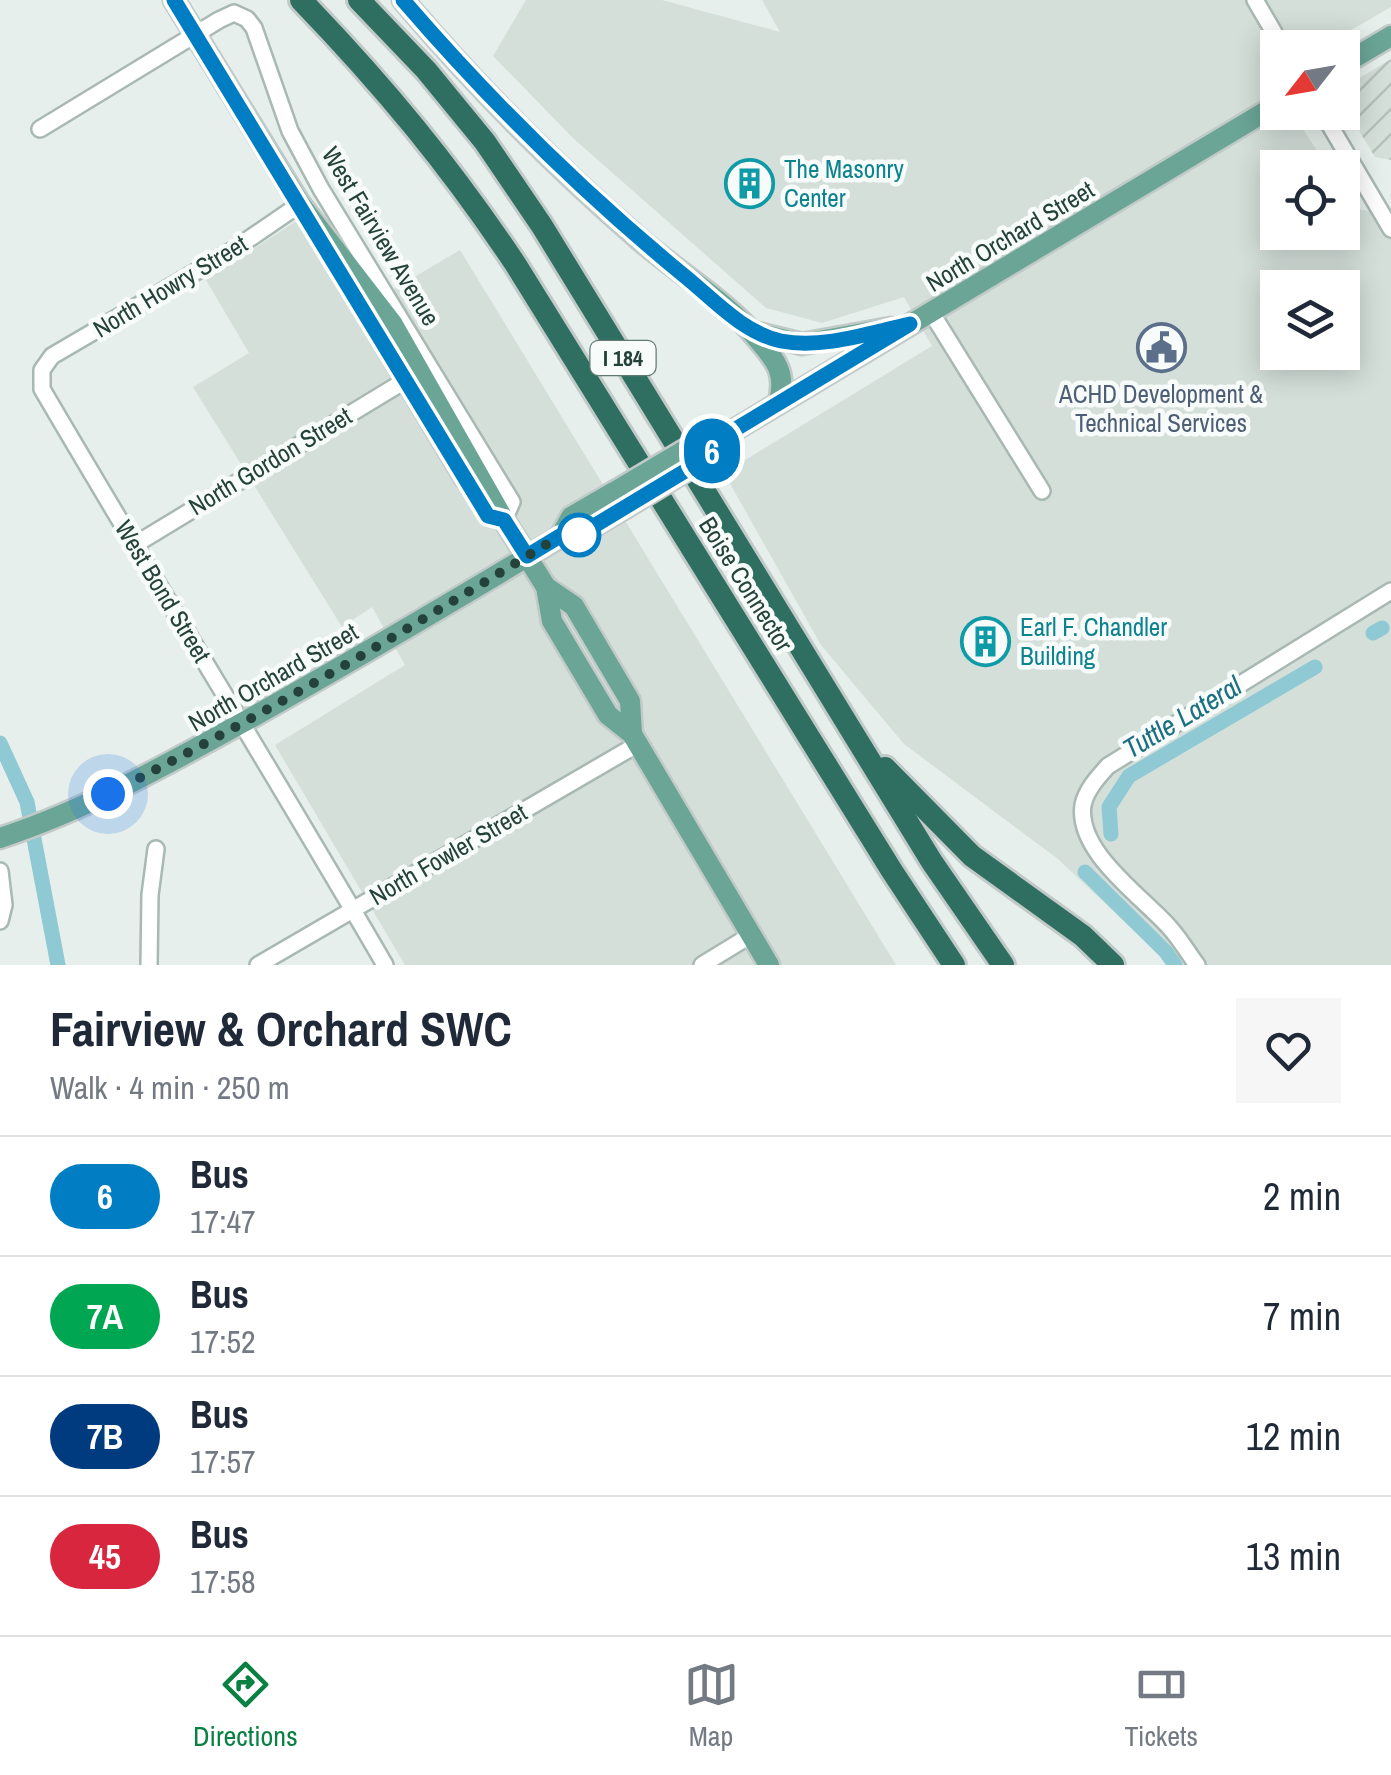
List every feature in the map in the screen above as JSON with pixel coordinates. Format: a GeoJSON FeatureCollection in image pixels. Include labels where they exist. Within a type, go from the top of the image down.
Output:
{"type":"FeatureCollection","features":[{"type":"Feature","properties":{"kind":"highway"},"geometry":{"type":"LineString","coordinates":[[286,0],[366,68]]}},
{"type":"Feature","properties":{"kind":"highway","name":"Boise Connector"},"geometry":{"type":"LineString","coordinates":[[302,0],[366,68],[461,183],[954,965]]}},
{"type":"Feature","properties":{"kind":"highway","name":"Boise Connector"},"geometry":{"type":"LineString","coordinates":[[359,0],[426,70],[485,142],[542,226],[932,862],[1003,965]]}},
{"type":"Feature","properties":{"kind":"highway"},"geometry":{"type":"LineString","coordinates":[[856,738],[972,856],[1083,936],[1113,965]]}},
{"type":"Feature","properties":{"kind":"main road","name":"West Fairview Avenue"},"geometry":{"type":"LineString","coordinates":[[174,0],[488,516],[504,520],[546,587],[574,606],[588,628],[630,701],[635,739],[769,965]]}},
{"type":"Feature","properties":{"kind":"main road"},"geometry":{"type":"LineString","coordinates":[[403,0],[565,172],[638,239],[751,331],[781,371],[784,383],[779,402]]}},
{"type":"Feature","properties":{"kind":"main road"},"geometry":{"type":"LineString","coordinates":[[1360,54],[1391,36]]}},
{"type":"Feature","properties":{"kind":"main road","name":"North Orchard Street"},"geometry":{"type":"LineString","coordinates":[[0,838],[77,809],[201,747],[560,536],[579,535],[618,501],[710,456],[719,439],[1260,115]]}},
{"type":"Feature","properties":{"kind":"main road"},"geometry":{"type":"LineString","coordinates":[[300,204],[392,323],[504,520]]}},
{"type":"Feature","properties":{"kind":"main road"},"geometry":{"type":"LineString","coordinates":[[751,331],[802,344],[910,324]]}},
{"type":"Feature","properties":{"kind":"street"},"geometry":{"type":"LineString","coordinates":[[1254,0],[1272,30]]}},
{"type":"Feature","properties":{"kind":"street","name":"West Fairview Avenue"},"geometry":{"type":"LineString","coordinates":[[195,34],[234,13],[246,18],[254,28],[290,130],[321,189],[512,502],[504,520]]}},
{"type":"Feature","properties":{"kind":"street"},"geometry":{"type":"LineString","coordinates":[[40,129],[195,34]]}},
{"type":"Feature","properties":{"kind":"street"},"geometry":{"type":"LineString","coordinates":[[1333,130],[1391,228]]}},
{"type":"Feature","properties":{"kind":"street","name":"North Howry Street"},"geometry":{"type":"LineString","coordinates":[[42,370],[52,356],[233,250],[300,204]]}},
{"type":"Feature","properties":{"kind":"street"},"geometry":{"type":"LineString","coordinates":[[931,312],[1042,491]]}},
{"type":"Feature","properties":{"kind":"street","name":"West Bond Street"},"geometry":{"type":"LineString","coordinates":[[42,370],[42,390],[385,965]]}},
{"type":"Feature","properties":{"kind":"street","name":"North Gordon Street"},"geometry":{"type":"LineString","coordinates":[[136,544],[406,380]]}},
{"type":"Feature","properties":{"kind":"street"},"geometry":{"type":"LineString","coordinates":[[1198,965],[1171,929],[1096,852],[1085,829],[1083,804],[1093,783],[1108,766],[1391,592]]}},
{"type":"Feature","properties":{"kind":"street","name":"North Fowler Street"},"geometry":{"type":"LineString","coordinates":[[258,965],[635,739]]}},
{"type":"Feature","properties":{"kind":"street"},"geometry":{"type":"LineString","coordinates":[[149,965],[150,895],[156,848]]}},
{"type":"Feature","properties":{"kind":"street"},"geometry":{"type":"LineString","coordinates":[[0,872],[4,905],[0,921]]}},
{"type":"Feature","properties":{"kind":"street"},"geometry":{"type":"LineString","coordinates":[[702,965],[751,935]]}},
{"type":"Feature","properties":{"kind":"shaded area"},"geometry":{"type":"Polygon","coordinates":[[[526,0],[662,0],[780,32],[762,0],[1391,0],[1391,7],[1351,30],[1260,30],[1260,130],[1304,130],[1316,150],[1260,150],[1260,250],[1360,250],[1360,209],[1391,215],[1391,965],[1170,965],[1058,859],[904,744],[821,645],[724,473],[932,346],[904,297],[822,323],[766,308],[574,139],[493,56],[526,0]]]}},
{"type":"Feature","properties":{"kind":"shaded area"},"geometry":{"type":"Polygon","coordinates":[[[1391,59],[1391,160],[1375,157],[1358,130],[1360,78],[1391,59]]]}},
{"type":"Feature","properties":{"kind":"shaded area"},"geometry":{"type":"Polygon","coordinates":[[[296,221],[353,313],[460,250],[896,965],[405,965],[275,745],[405,665],[372,607],[342,627],[193,387],[249,353],[206,280],[296,221]]]}},
{"type":"Feature","properties":{"kind":"waterway","name":"Tuttle Lateral"},"geometry":{"type":"LineString","coordinates":[[1373,633],[1382,628]]}},
{"type":"Feature","properties":{"kind":"waterway","name":"Tuttle Lateral"},"geometry":{"type":"LineString","coordinates":[[1111,834],[1109,807],[1129,776],[1315,667]]}},
{"type":"Feature","properties":{"kind":"waterway"},"geometry":{"type":"LineString","coordinates":[[0,743],[27,802],[58,965]]}},
{"type":"Feature","properties":{"kind":"waterway","name":"Tuttle Lateral"},"geometry":{"type":"LineString","coordinates":[[1085,872],[1175,965]]}},
{"type":"Feature","properties":{"kind":"bus line","name":"6"},"geometry":{"type":"LineString","coordinates":[[174,0],[488,516],[504,520],[527,556],[560,536],[579,535],[681,474],[710,456],[716,441],[910,324],[802,344],[751,331],[638,239],[565,172],[403,0]]}},
{"type":"Feature","properties":{"kind":"place","name":"The Masonry Center"},"geometry":{"type":"Point","coordinates":[749,183]}},
{"type":"Feature","properties":{"kind":"place","name":"ACHD Development & Technical Services"},"geometry":{"type":"Point","coordinates":[1161,348]}},
{"type":"Feature","properties":{"kind":"place","name":"Earl F. Chandler Building"},"geometry":{"type":"Point","coordinates":[985,641]}},
{"type":"Feature","properties":{"kind":"route"},"geometry":{"type":"LineString","coordinates":[[108,794],[201,747],[357,658],[560,536],[579,535]]}}]}
